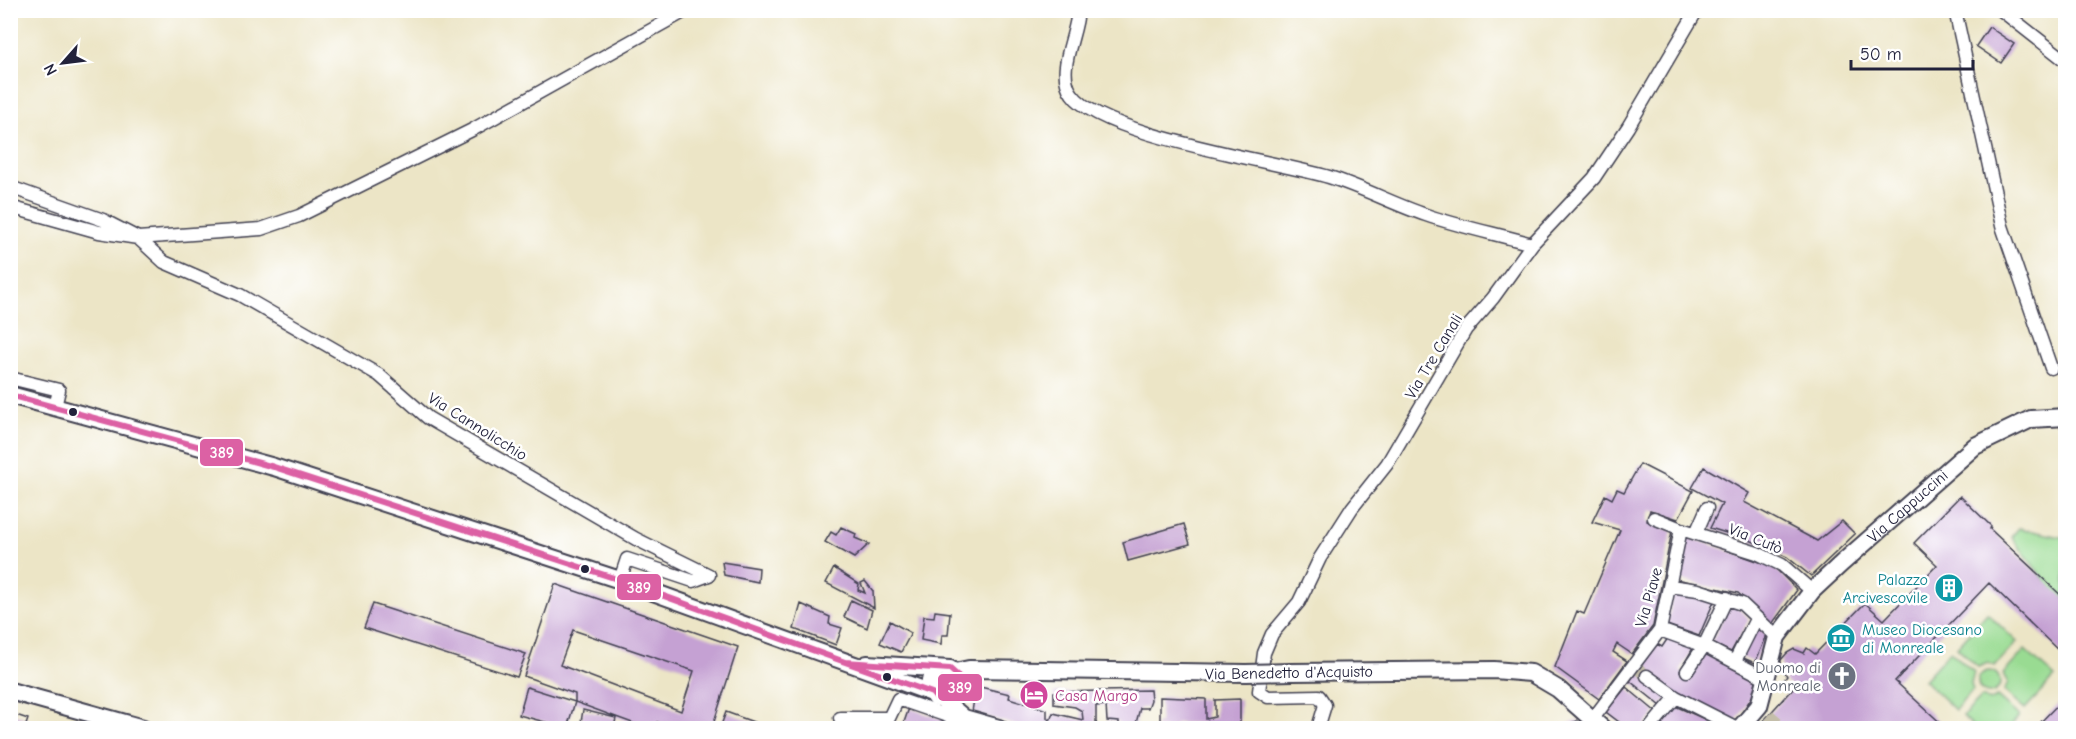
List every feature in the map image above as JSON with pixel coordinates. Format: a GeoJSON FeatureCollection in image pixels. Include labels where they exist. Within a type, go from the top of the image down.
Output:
{"type":"FeatureCollection","features":[{"type":"Feature","properties":{"kind":"street"},"geometry":{"type":"LineString","coordinates":[[10,207],[99,232],[138,237],[261,229],[299,216],[472,130],[687,10]]}},
{"type":"Feature","properties":{"kind":"street"},"geometry":{"type":"LineString","coordinates":[[1078,10],[1065,77],[1072,94],[1087,107],[1106,117],[1157,136],[1329,177],[1426,215],[1532,244]]}},
{"type":"Feature","properties":{"kind":"street","name":"Via Tre Canali"},"geometry":{"type":"LineString","coordinates":[[1253,673],[1272,634],[1299,602],[1320,558],[1352,508],[1387,464],[1466,328],[1493,298],[1532,244],[1594,178],[1628,128],[1697,10]]}},
{"type":"Feature","properties":{"kind":"street"},"geometry":{"type":"LineString","coordinates":[[1955,10],[2002,226],[2051,368]]}},
{"type":"Feature","properties":{"kind":"street"},"geometry":{"type":"LineString","coordinates":[[2001,10],[2066,61]]}},
{"type":"Feature","properties":{"kind":"street","name":"Via Cannolicchio"},"geometry":{"type":"LineString","coordinates":[[10,187],[102,220],[138,237],[164,262],[240,295],[379,375],[428,418],[636,539],[709,575],[693,581],[627,559],[620,580]]}},
{"type":"Feature","properties":{"kind":"street"},"geometry":{"type":"LineString","coordinates":[[10,378],[59,390],[55,407]]}},
{"type":"Feature","properties":{"kind":"street"},"geometry":{"type":"LineString","coordinates":[[10,395],[274,467],[620,580],[937,696],[951,698],[958,691],[960,682],[955,672],[950,669],[845,662]]}},
{"type":"Feature","properties":{"kind":"street","name":"Via Cappuccini"},"geometry":{"type":"LineString","coordinates":[[1777,637],[1812,591],[1952,464],[1975,446],[2031,419],[2066,417]]}},
{"type":"Feature","properties":{"kind":"street"},"geometry":{"type":"LineString","coordinates":[[1696,533],[1707,507]]}},
{"type":"Feature","properties":{"kind":"street"},"geometry":{"type":"LineString","coordinates":[[1654,518],[1681,529]]}},
{"type":"Feature","properties":{"kind":"street","name":"Via Cutò"},"geometry":{"type":"LineString","coordinates":[[1681,529],[1782,565],[1812,591]]}},
{"type":"Feature","properties":{"kind":"street","name":"Via Piave"},"geometry":{"type":"LineString","coordinates":[[1597,724],[1640,671],[1660,630],[1681,529]]}},
{"type":"Feature","properties":{"kind":"street"},"geometry":{"type":"LineString","coordinates":[[1640,671],[1676,698],[1739,729],[1764,711],[1767,679],[1777,637],[1742,604],[1727,598],[1670,586]]}},
{"type":"Feature","properties":{"kind":"street"},"geometry":{"type":"LineString","coordinates":[[1687,671],[1704,646],[1727,598]]}},
{"type":"Feature","properties":{"kind":"street"},"geometry":{"type":"LineString","coordinates":[[1735,661],[1756,619]]}},
{"type":"Feature","properties":{"kind":"street"},"geometry":{"type":"LineString","coordinates":[[1660,630],[1704,646],[1767,679]]}},
{"type":"Feature","properties":{"kind":"street","name":"Via Benedetto d'Acquisto"},"geometry":{"type":"LineString","coordinates":[[955,672],[969,669],[1253,673],[1494,670],[1531,673],[1558,689],[1597,724]]}},
{"type":"Feature","properties":{"kind":"street"},"geometry":{"type":"LineString","coordinates":[[938,670],[929,683],[937,696],[964,718],[999,729]]}},
{"type":"Feature","properties":{"kind":"street"},"geometry":{"type":"LineString","coordinates":[[1253,673],[1259,691],[1268,697],[1319,696],[1325,705],[1318,729]]}},
{"type":"Feature","properties":{"kind":"street"},"geometry":{"type":"LineString","coordinates":[[10,691],[143,729]]}},
{"type":"Feature","properties":{"kind":"street"},"geometry":{"type":"LineString","coordinates":[[1650,729],[1676,698]]}},
{"type":"Feature","properties":{"kind":"street"},"geometry":{"type":"LineString","coordinates":[[840,718],[889,718],[898,699],[962,721],[964,718]]}},
{"type":"Feature","properties":{"kind":"green space"},"geometry":{"type":"Polygon","coordinates":[[[2019,528],[2065,538],[2065,600],[2046,582],[2011,537],[2019,528]]]}},
{"type":"Feature","properties":{"kind":"green space"},"geometry":{"type":"Polygon","coordinates":[[[1987,613],[2017,642],[1995,666],[1988,663],[1978,667],[1957,647],[1987,613]]]}},
{"type":"Feature","properties":{"kind":"green space"},"geometry":{"type":"Polygon","coordinates":[[[2025,650],[2055,677],[2025,709],[2004,691],[2008,683],[2003,674],[2025,650]]]}},
{"type":"Feature","properties":{"kind":"green space"},"geometry":{"type":"Polygon","coordinates":[[[1950,651],[1974,672],[1971,684],[1973,690],[1955,710],[1924,680],[1950,651]]]}},
{"type":"Feature","properties":{"kind":"green space"},"geometry":{"type":"Polygon","coordinates":[[[1989,671],[1999,678],[2000,682],[1993,692],[1989,693],[1979,686],[1978,682],[1985,672],[1989,671]]]}},
{"type":"Feature","properties":{"kind":"green space"},"geometry":{"type":"Polygon","coordinates":[[[1982,697],[1989,701],[1997,697],[2019,716],[2009,728],[1975,728],[1963,716],[1982,697]]]}},
{"type":"Feature","properties":{"kind":"building"},"geometry":{"type":"Polygon","coordinates":[[[1989,27],[2014,44],[2001,63],[1976,46],[1989,27]]]}},
{"type":"Feature","properties":{"kind":"building"},"geometry":{"type":"Polygon","coordinates":[[[1640,464],[1693,491],[1678,519],[1650,510],[1647,521],[1672,531],[1653,626],[1632,654],[1617,644],[1613,652],[1627,661],[1599,699],[1555,667],[1577,611],[1584,614],[1620,530],[1592,522],[1605,495],[1612,499],[1617,489],[1624,492],[1640,464]]]}},
{"type":"Feature","properties":{"kind":"building"},"geometry":{"type":"Polygon","coordinates":[[[1704,467],[1749,493],[1744,502],[1817,541],[1842,521],[1855,534],[1811,576],[1787,557],[1752,541],[1710,528],[1722,504],[1692,488],[1704,467]]]}},
{"type":"Feature","properties":{"kind":"building"},"geometry":{"type":"Polygon","coordinates":[[[1960,496],[1991,526],[1990,529],[2066,600],[2066,658],[1989,583],[1895,681],[1946,728],[1798,728],[1794,725],[1791,728],[1757,728],[1793,688],[1784,680],[1787,676],[1781,666],[1781,660],[1787,653],[1794,649],[1804,653],[1807,648],[1815,654],[1865,603],[1884,620],[1937,565],[1914,543],[1960,496]]]}},
{"type":"Feature","properties":{"kind":"building"},"geometry":{"type":"Polygon","coordinates":[[[1184,524],[1190,544],[1128,561],[1123,542],[1184,524]]]}},
{"type":"Feature","properties":{"kind":"building"},"geometry":{"type":"Polygon","coordinates":[[[841,527],[856,534],[855,538],[869,544],[854,558],[825,542],[831,532],[836,535],[841,527]]]}},
{"type":"Feature","properties":{"kind":"building"},"geometry":{"type":"Polygon","coordinates":[[[1686,536],[1774,567],[1797,590],[1772,624],[1738,593],[1676,579],[1686,536]]]}},
{"type":"Feature","properties":{"kind":"building"},"geometry":{"type":"Polygon","coordinates":[[[722,562],[759,568],[758,582],[724,575],[722,562]]]}},
{"type":"Feature","properties":{"kind":"building"},"geometry":{"type":"Polygon","coordinates":[[[834,568],[859,584],[858,590],[865,593],[861,583],[865,581],[873,591],[874,608],[826,583],[834,568]]]}},
{"type":"Feature","properties":{"kind":"building"},"geometry":{"type":"Polygon","coordinates":[[[555,584],[738,647],[712,728],[676,728],[657,722],[656,728],[646,728],[575,702],[575,694],[524,676],[555,584]],[[573,630],[560,665],[681,711],[694,671],[573,630]]]}},
{"type":"Feature","properties":{"kind":"building"},"geometry":{"type":"Polygon","coordinates":[[[1674,591],[1715,599],[1699,636],[1667,625],[1674,591]]]}},
{"type":"Feature","properties":{"kind":"building"},"geometry":{"type":"Polygon","coordinates":[[[851,600],[872,610],[867,628],[844,617],[851,600]]]}},
{"type":"Feature","properties":{"kind":"building"},"geometry":{"type":"Polygon","coordinates":[[[373,604],[526,654],[517,677],[364,628],[373,604]]]}},
{"type":"Feature","properties":{"kind":"building"},"geometry":{"type":"Polygon","coordinates":[[[801,604],[830,617],[829,624],[842,628],[836,645],[794,629],[801,604]]]}},
{"type":"Feature","properties":{"kind":"building"},"geometry":{"type":"Polygon","coordinates":[[[1729,605],[1739,608],[1749,619],[1731,652],[1711,643],[1729,605]]]}},
{"type":"Feature","properties":{"kind":"building"},"geometry":{"type":"Polygon","coordinates":[[[935,611],[950,613],[948,635],[942,635],[941,644],[921,640],[924,616],[934,617],[935,611]]]}},
{"type":"Feature","properties":{"kind":"building"},"geometry":{"type":"Polygon","coordinates":[[[890,621],[911,633],[901,652],[880,643],[890,621]]]}},
{"type":"Feature","properties":{"kind":"building"},"geometry":{"type":"Polygon","coordinates":[[[1757,626],[1767,635],[1755,663],[1741,657],[1757,626]]]}},
{"type":"Feature","properties":{"kind":"building"},"geometry":{"type":"Polygon","coordinates":[[[1668,638],[1693,648],[1680,671],[1689,676],[1703,652],[1761,683],[1735,723],[1668,698],[1661,706],[1630,681],[1657,644],[1662,647],[1668,638]]]}},
{"type":"Feature","properties":{"kind":"building"},"geometry":{"type":"Polygon","coordinates":[[[976,686],[1010,694],[1009,698],[1047,710],[1047,718],[1050,721],[1053,713],[1083,720],[1082,711],[1075,707],[1054,704],[1054,692],[1150,690],[1151,700],[1148,708],[1140,708],[1135,727],[1119,727],[1119,722],[1107,721],[1106,705],[1096,706],[1098,728],[1024,728],[972,712],[976,686]]]}},
{"type":"Feature","properties":{"kind":"building"},"geometry":{"type":"Polygon","coordinates":[[[527,687],[575,702],[567,728],[519,715],[527,687]]]}},
{"type":"Feature","properties":{"kind":"building"},"geometry":{"type":"Polygon","coordinates":[[[1626,687],[1656,712],[1643,728],[1627,728],[1606,712],[1626,687]]]}},
{"type":"Feature","properties":{"kind":"building"},"geometry":{"type":"Polygon","coordinates":[[[2066,696],[2066,728],[2035,728],[2066,696]]]}},
{"type":"Feature","properties":{"kind":"building"},"geometry":{"type":"Polygon","coordinates":[[[1160,697],[1206,699],[1206,719],[1215,717],[1215,700],[1240,699],[1240,728],[1202,728],[1202,723],[1177,723],[1173,728],[1155,728],[1157,723],[1160,724],[1160,697]]]}},
{"type":"Feature","properties":{"kind":"building"},"geometry":{"type":"Polygon","coordinates":[[[1675,706],[1725,728],[1655,728],[1675,706]]]}},
{"type":"Feature","properties":{"kind":"building"},"geometry":{"type":"Polygon","coordinates":[[[909,708],[969,728],[902,728],[909,708]]]}},
{"type":"Feature","properties":{"kind":"building"},"geometry":{"type":"Polygon","coordinates":[[[583,710],[616,718],[614,728],[580,728],[583,710]]]}},
{"type":"Feature","properties":{"kind":"building"},"geometry":{"type":"Polygon","coordinates":[[[726,712],[770,728],[720,728],[726,712]]]}},
{"type":"Feature","properties":{"kind":"building"},"geometry":{"type":"Polygon","coordinates":[[[10,713],[28,719],[25,728],[10,728],[10,713]]]}},
{"type":"Feature","properties":{"kind":"building"},"geometry":{"type":"Polygon","coordinates":[[[1577,721],[1587,728],[1555,728],[1577,721]]]}},
{"type":"Feature","properties":{"kind":"tunnel"},"geometry":{"type":"LineString","coordinates":[[1638,669],[1647,676]]}},
{"type":"Feature","properties":{"kind":"tunnel"},"geometry":{"type":"LineString","coordinates":[[1769,715],[1784,728]]}},
{"type":"Feature","properties":{"kind":"transit line","name":"389"},"geometry":{"type":"LineString","coordinates":[[10,395],[274,467],[620,580],[845,662]]}},
{"type":"Feature","properties":{"kind":"transit line","name":"389"},"geometry":{"type":"LineString","coordinates":[[845,662],[950,669],[959,677],[960,687],[951,698],[936,698],[932,693],[845,662]]}},
{"type":"Feature","properties":{"kind":"place","name":"Palazzo Arcivescovile"},"geometry":{"type":"Point","coordinates":[1949,588]}},
{"type":"Feature","properties":{"kind":"place","name":"Museo Diocesano di Monreale"},"geometry":{"type":"Point","coordinates":[1841,638]}},
{"type":"Feature","properties":{"kind":"place","name":"Duomo di Monreale"},"geometry":{"type":"Point","coordinates":[1842,676]}},
{"type":"Feature","properties":{"kind":"place","name":"Casa Margo"},"geometry":{"type":"Point","coordinates":[1034,695]}}]}
